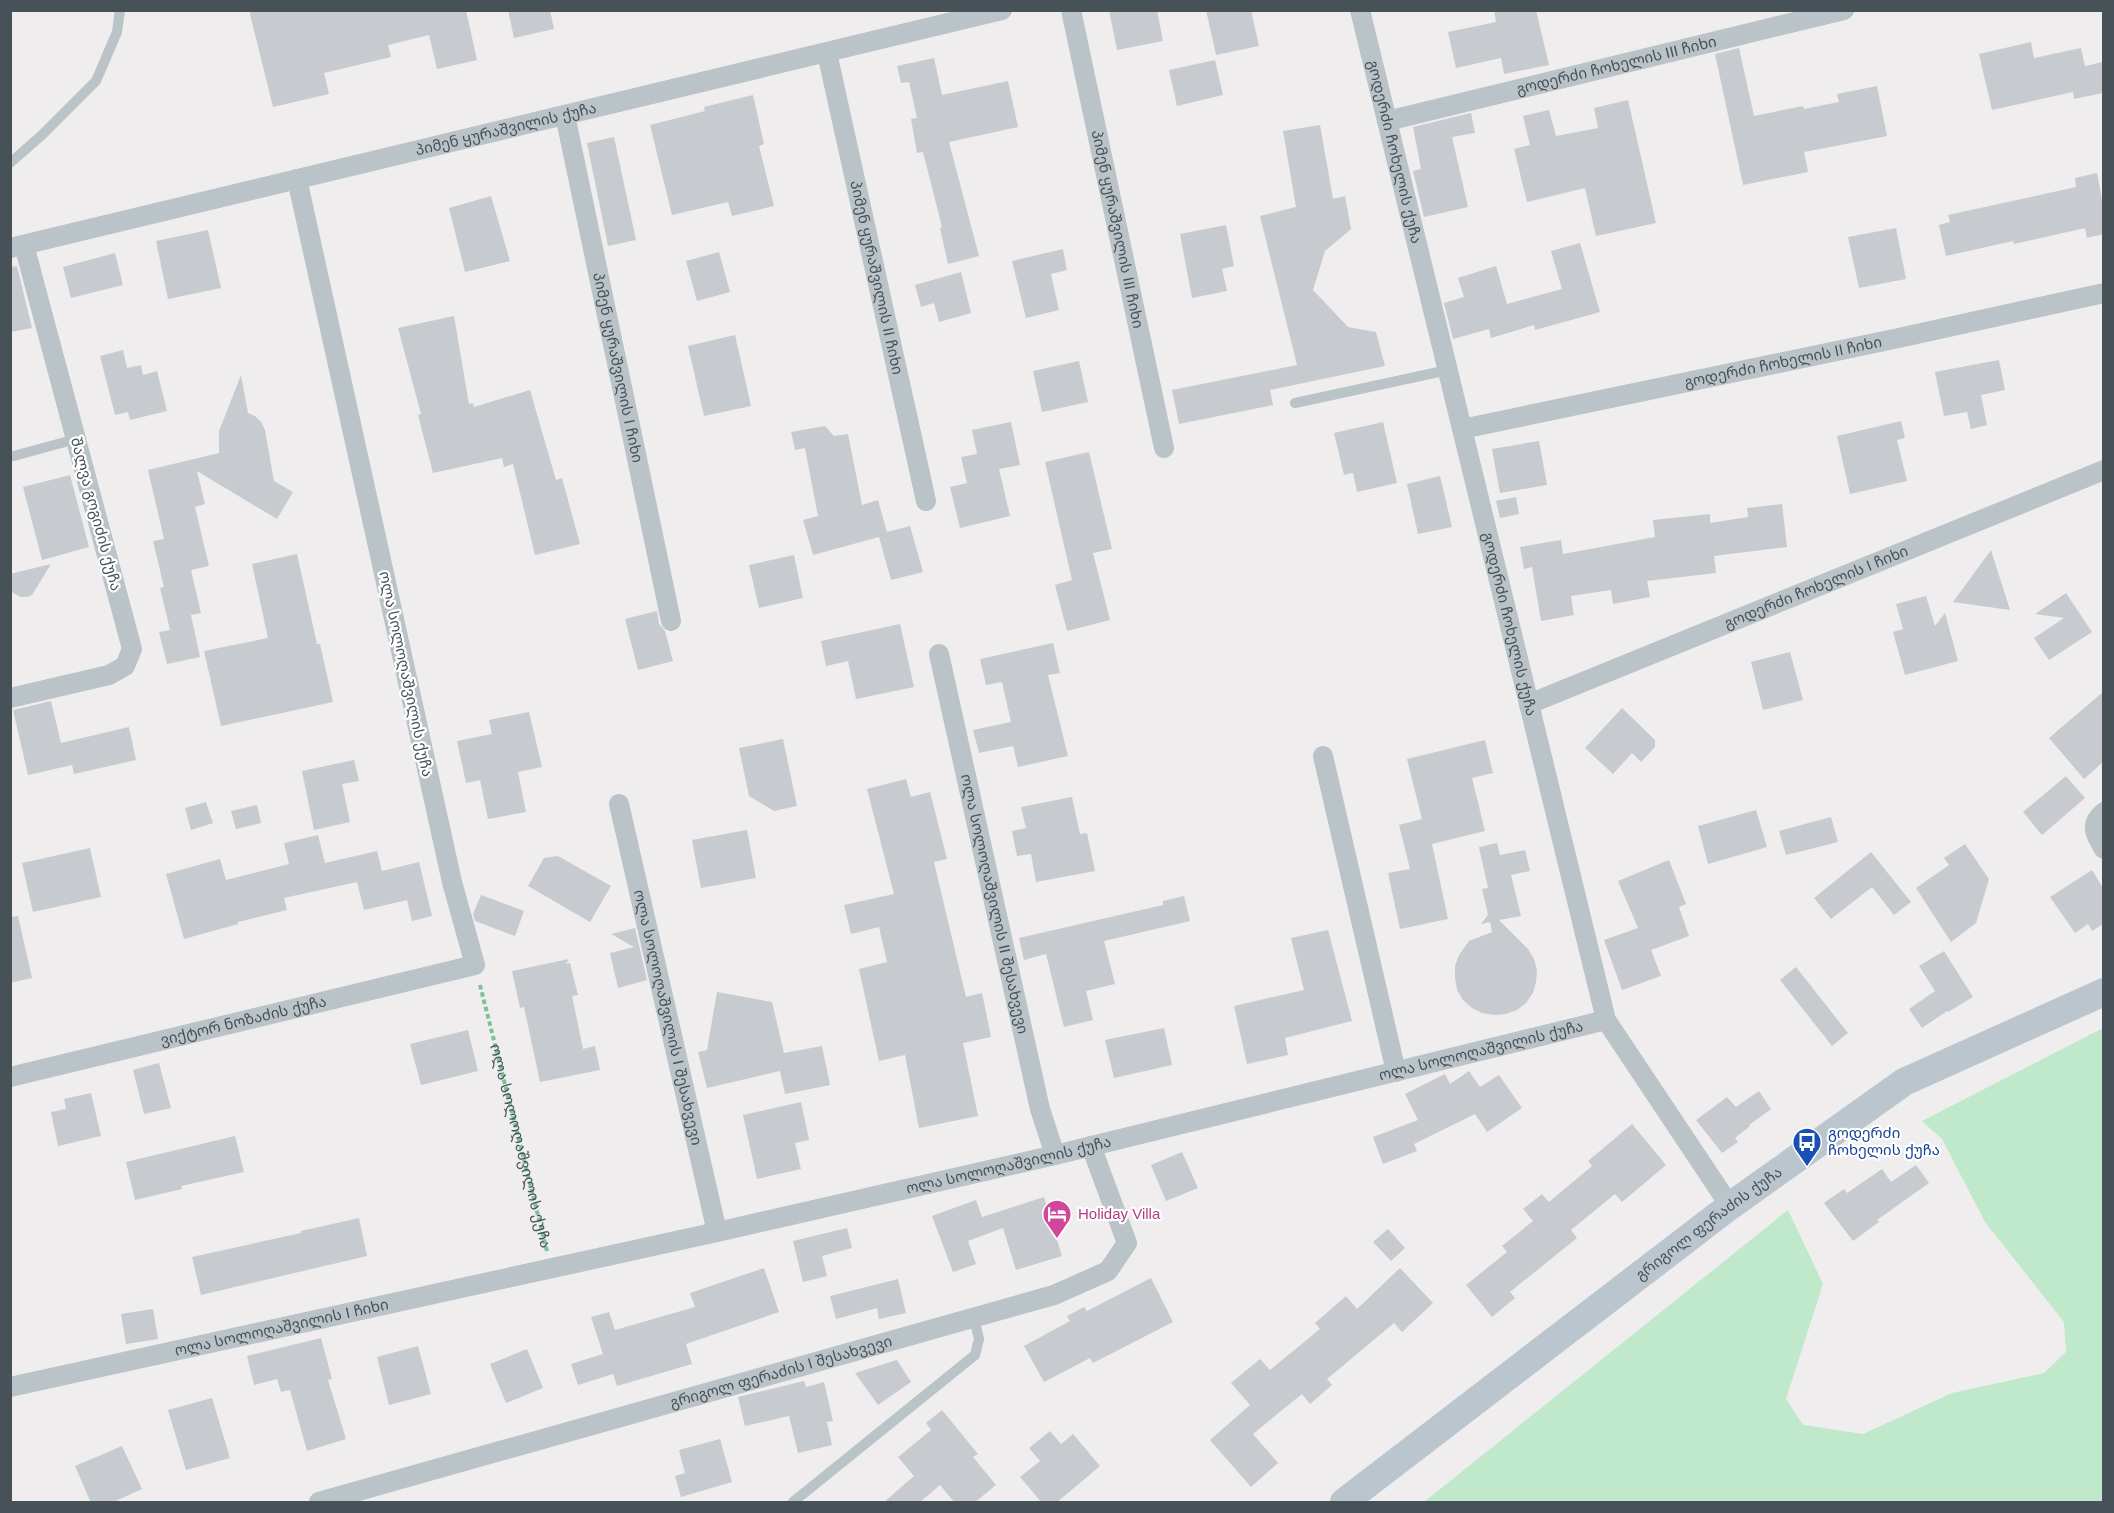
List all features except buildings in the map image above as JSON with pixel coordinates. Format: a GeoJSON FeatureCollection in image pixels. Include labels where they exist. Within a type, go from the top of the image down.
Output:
{"type":"FeatureCollection","features":[{"type":"Feature","properties":{"kind":"street","name":"პიმენ ყურაშვილის ქუჩა"},"geometry":{"type":"LineString","coordinates":[[17,247],[1002,10]]}},
{"type":"Feature","properties":{"kind":"street","name":"პიმენ ყურაშვილის III ჩიხი"},"geometry":{"type":"LineString","coordinates":[[1071,10],[1164,448]]}},
{"type":"Feature","properties":{"kind":"street","name":"გოდერძი ჩოხელის ქუჩა"},"geometry":{"type":"LineString","coordinates":[[1360,10],[1606,1020],[1730,1206]]}},
{"type":"Feature","properties":{"kind":"street","name":"გოდერძი ჩოხელის III ჩიხი"},"geometry":{"type":"LineString","coordinates":[[1387,120],[1844,10]]}},
{"type":"Feature","properties":{"kind":"street","name":"პიმენ ყურაშვილის II ჩიხი"},"geometry":{"type":"LineString","coordinates":[[826,53],[926,501]]}},
{"type":"Feature","properties":{"kind":"street","name":"პიმენ ყურაშვილის I ჩიხი"},"geometry":{"type":"LineString","coordinates":[[565,115],[670,621]]}},
{"type":"Feature","properties":{"kind":"street","name":"ოლა სოლოღაშვილის ქუჩა"},"geometry":{"type":"LineString","coordinates":[[297,179],[452,882],[475,965]]}},
{"type":"Feature","properties":{"kind":"street","name":"შალვა გოგიძის ქუჩა"},"geometry":{"type":"LineString","coordinates":[[10,698],[109,675],[125,666],[132,649],[76,439],[17,247]]}},
{"type":"Feature","properties":{"kind":"street","name":"გოდერძი ჩოხელის II ჩიხი"},"geometry":{"type":"LineString","coordinates":[[1462,429],[2103,293]]}},
{"type":"Feature","properties":{"kind":"street","name":"გოდერძი ჩოხელის I ჩიხი"},"geometry":{"type":"LineString","coordinates":[[1529,704],[2103,470]]}},
{"type":"Feature","properties":{"kind":"street","name":"ოლა სოლოღაშვილის II შესახვევი"},"geometry":{"type":"LineString","coordinates":[[939,654],[1040,1109],[1055,1155]]}},
{"type":"Feature","properties":{"kind":"street"},"geometry":{"type":"LineString","coordinates":[[1323,756],[1396,1072]]}},
{"type":"Feature","properties":{"kind":"street","name":"ოლა სოლოღაშვილის I შესახვევი"},"geometry":{"type":"LineString","coordinates":[[619,804],[717,1232]]}},
{"type":"Feature","properties":{"kind":"street"},"geometry":{"type":"LineString","coordinates":[[2103,812],[2094,825],[2095,837],[2103,849]]}},
{"type":"Feature","properties":{"kind":"street","name":"ვიქტორ ნოზაძის ქუჩა"},"geometry":{"type":"LineString","coordinates":[[10,1077],[475,965]]}},
{"type":"Feature","properties":{"kind":"street","name":"გრიგოლ ფერაძის ქუჩა"},"geometry":{"type":"LineString","coordinates":[[1344,1503],[1730,1206],[1904,1082],[2103,992]]}},
{"type":"Feature","properties":{"kind":"street","name":"ოლა სოლოღაშვილის ქუჩა"},"geometry":{"type":"LineString","coordinates":[[552,1269],[1055,1155],[1606,1020]]}},
{"type":"Feature","properties":{"kind":"street","name":"გრიგოლ ფერაძის I შესახვევი"},"geometry":{"type":"LineString","coordinates":[[319,1503],[1054,1295],[1108,1271],[1127,1243],[1091,1146]]}},
{"type":"Feature","properties":{"kind":"street","name":"ოლა სოლოღაშვილის I ჩიხი"},"geometry":{"type":"LineString","coordinates":[[10,1387],[552,1269]]}},
{"type":"Feature","properties":{"kind":"lane"},"geometry":{"type":"LineString","coordinates":[[10,163],[96,81],[117,32],[120,10]]}},
{"type":"Feature","properties":{"kind":"lane"},"geometry":{"type":"LineString","coordinates":[[1295,403],[1448,370]]}},
{"type":"Feature","properties":{"kind":"lane"},"geometry":{"type":"LineString","coordinates":[[10,456],[76,439]]}},
{"type":"Feature","properties":{"kind":"lane"},"geometry":{"type":"LineString","coordinates":[[794,1503],[975,1355],[979,1339],[974,1318]]}},
{"type":"Feature","properties":{"kind":"path","name":"ოლა სოლოღაშვილის ქუჩა"},"geometry":{"type":"LineString","coordinates":[[475,965],[552,1269]]}},
{"type":"Feature","properties":{"kind":"green space"},"geometry":{"type":"Polygon","coordinates":[[[2103,1028],[2103,1502],[1424,1502],[1788,1210],[1823,1284],[1786,1399],[1803,1425],[1863,1434],[1952,1393],[2044,1373],[2066,1352],[2064,1322],[1985,1222],[1942,1139],[1922,1121],[2103,1028]]]}},
{"type":"Feature","properties":{"kind":"place","name":"გოდერძი ჩოხელის ქუჩა"},"geometry":{"type":"Point","coordinates":[1807,1168]}},
{"type":"Feature","properties":{"kind":"place","name":"Holiday Villa"},"geometry":{"type":"Point","coordinates":[1057,1240]}}]}
